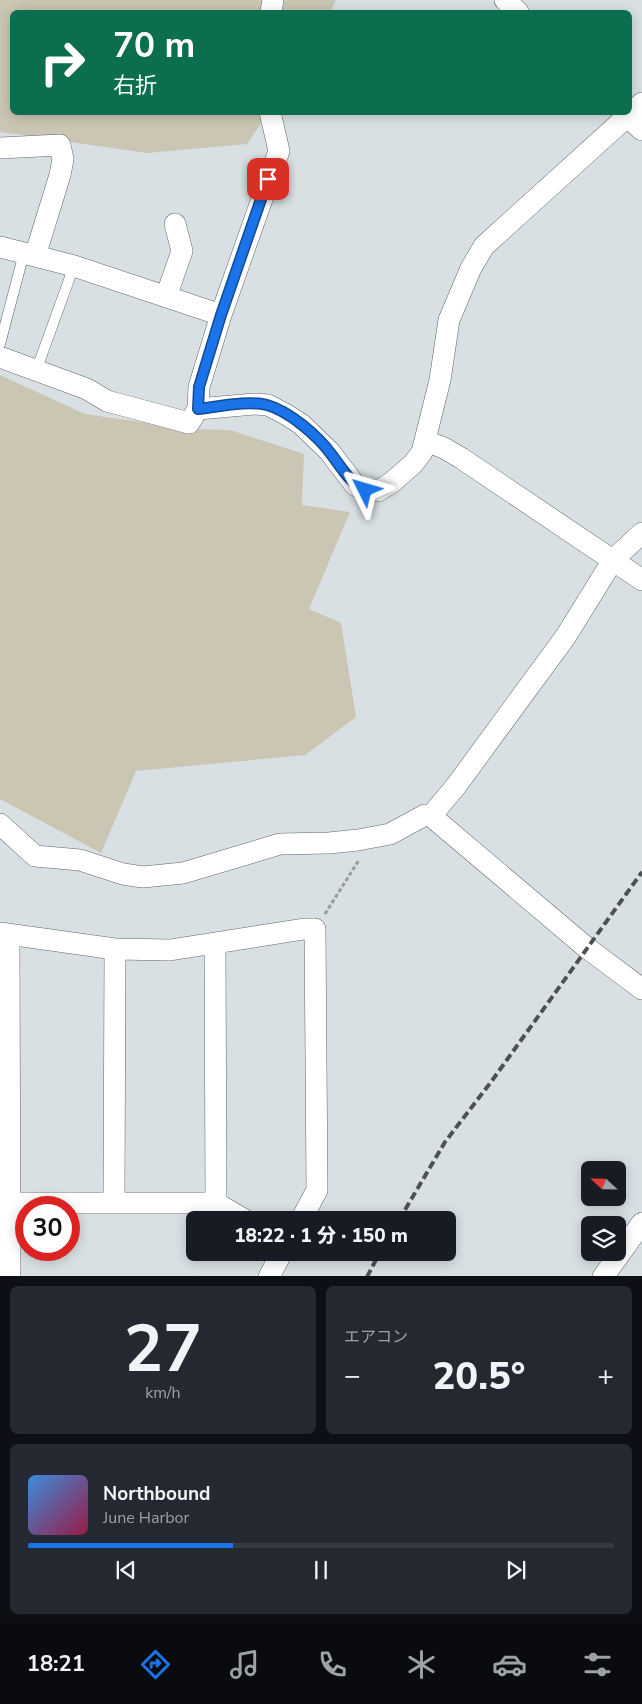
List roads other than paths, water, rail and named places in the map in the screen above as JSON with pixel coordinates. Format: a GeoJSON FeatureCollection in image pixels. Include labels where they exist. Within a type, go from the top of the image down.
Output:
{"type":"FeatureCollection","features":[{"type":"Feature","properties":{"kind":"street"},"geometry":{"type":"LineString","coordinates":[[505,0],[516,10]]}},
{"type":"Feature","properties":{"kind":"street"},"geometry":{"type":"LineString","coordinates":[[0,356],[88,389],[107,401],[189,423],[198,409],[199,387],[221,315],[279,151],[271,115]]}},
{"type":"Feature","properties":{"kind":"street"},"geometry":{"type":"LineString","coordinates":[[198,409],[254,404],[268,405],[301,424],[329,451],[355,485],[365,490],[378,491],[413,464],[422,452],[440,380],[449,320],[471,268],[484,246],[633,116]]}},
{"type":"Feature","properties":{"kind":"street"},"geometry":{"type":"LineString","coordinates":[[0,148],[60,145],[63,159],[60,175],[29,254]]}},
{"type":"Feature","properties":{"kind":"street"},"geometry":{"type":"LineString","coordinates":[[166,297],[182,251],[175,224]]}},
{"type":"Feature","properties":{"kind":"street"},"geometry":{"type":"LineString","coordinates":[[0,248],[74,266],[221,315]]}},
{"type":"Feature","properties":{"kind":"street"},"geometry":{"type":"LineString","coordinates":[[426,441],[444,448],[461,458],[642,580]]}},
{"type":"Feature","properties":{"kind":"street"},"geometry":{"type":"LineString","coordinates":[[431,816],[456,786],[562,643],[613,560],[642,533]]}},
{"type":"Feature","properties":{"kind":"street"},"geometry":{"type":"LineString","coordinates":[[0,824],[35,856],[80,860],[123,874],[143,876],[183,874],[280,844],[329,843],[373,838],[390,834],[424,815],[431,816],[587,948],[641,986]]}},
{"type":"Feature","properties":{"kind":"street"},"geometry":{"type":"LineString","coordinates":[[10,1276],[5,1204],[5,934],[115,950],[170,950],[304,929],[315,929],[317,1190],[306,1211]]}},
{"type":"Feature","properties":{"kind":"street"},"geometry":{"type":"LineString","coordinates":[[215,942],[216,1203]]}},
{"type":"Feature","properties":{"kind":"street"},"geometry":{"type":"LineString","coordinates":[[114,1203],[115,950]]}},
{"type":"Feature","properties":{"kind":"street"},"geometry":{"type":"LineString","coordinates":[[5,1204],[216,1203],[230,1211]]}},
{"type":"Feature","properties":{"kind":"street"},"geometry":{"type":"LineString","coordinates":[[603,1276],[642,1224]]}},
{"type":"Feature","properties":{"kind":"street"},"geometry":{"type":"LineString","coordinates":[[268,1276],[277,1261]]}},
{"type":"Feature","properties":{"kind":"lane"},"geometry":{"type":"LineString","coordinates":[[0,344],[29,254]]}},
{"type":"Feature","properties":{"kind":"lane"},"geometry":{"type":"LineString","coordinates":[[36,371],[74,266]]}},
{"type":"Feature","properties":{"kind":"railway"},"geometry":{"type":"LineString","coordinates":[[404,1211],[445,1142],[491,1082],[642,872]]}},
{"type":"Feature","properties":{"kind":"railway"},"geometry":{"type":"LineString","coordinates":[[368,1276],[375,1261]]}}]}
